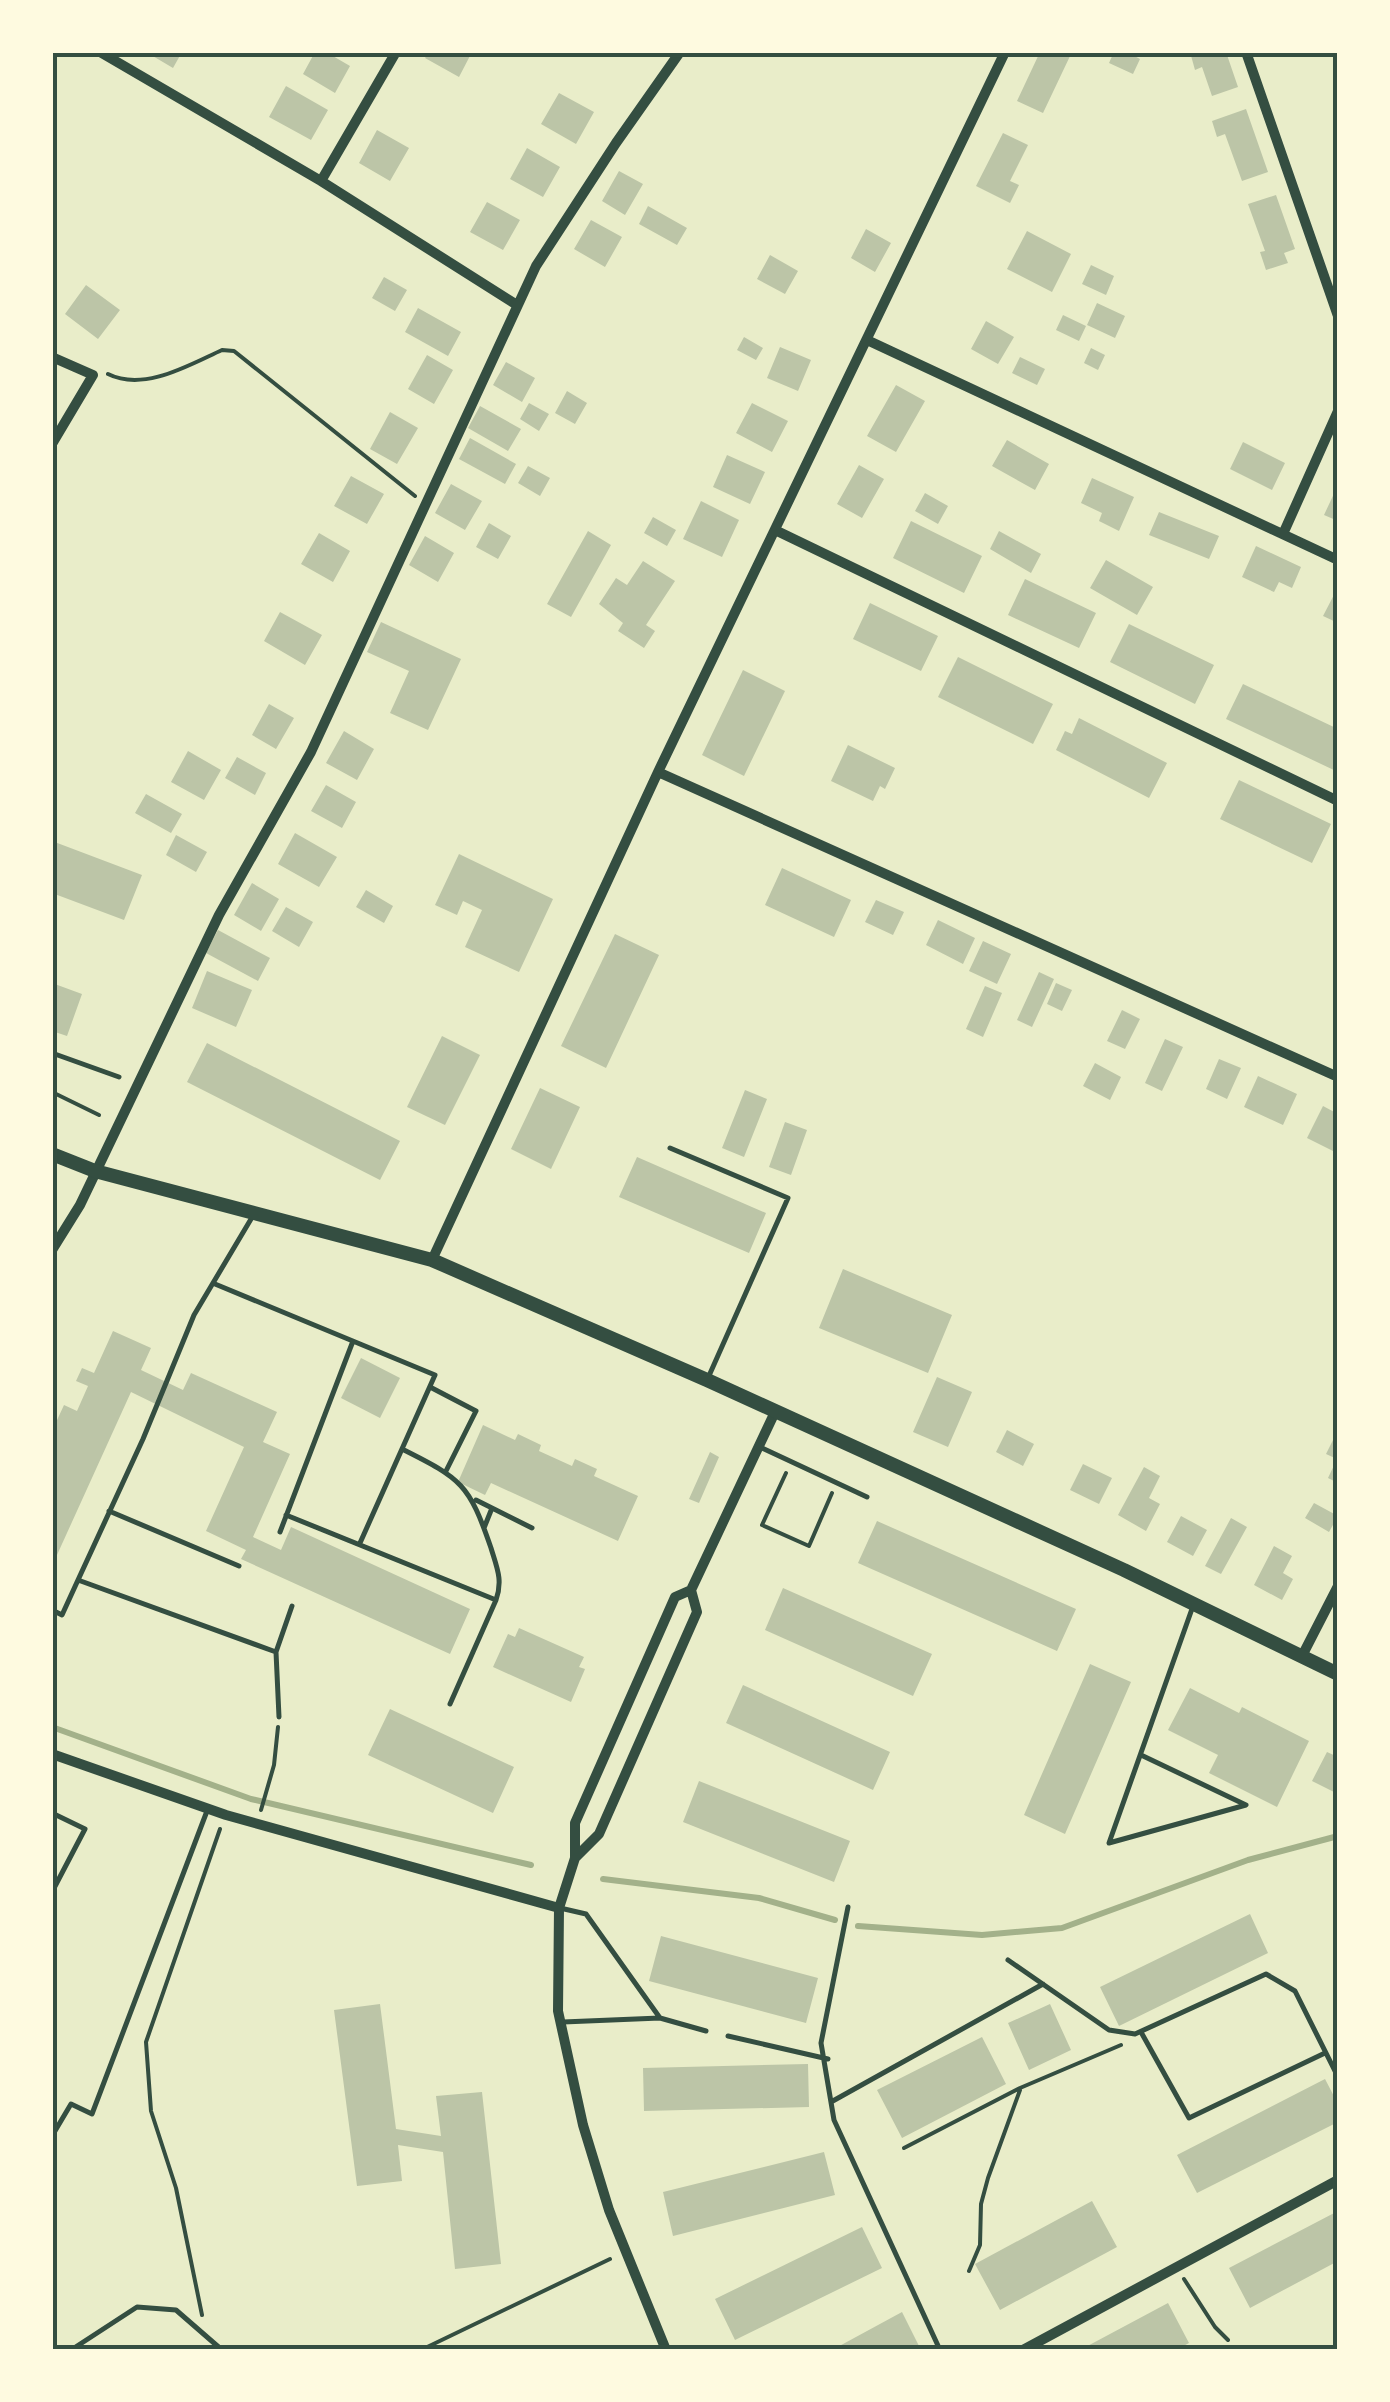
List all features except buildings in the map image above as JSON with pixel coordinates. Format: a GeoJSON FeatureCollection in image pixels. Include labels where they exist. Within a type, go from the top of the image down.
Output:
{"type":"FeatureCollection","features":[{"type":"Feature","properties":{"kind":"street"},"geometry":{"type":"LineString","coordinates":[[100,52],[115,56],[517,305]]}},
{"type":"Feature","properties":{"kind":"street"},"geometry":{"type":"LineString","coordinates":[[321,181],[396,52]]}},
{"type":"Feature","properties":{"kind":"street"},"geometry":{"type":"LineString","coordinates":[[52,1250],[95,1172],[220,915],[311,752],[517,305],[556,235],[680,52]]}},
{"type":"Feature","properties":{"kind":"street"},"geometry":{"type":"LineString","coordinates":[[432,1260],[658,772],[1005,52]]}},
{"type":"Feature","properties":{"kind":"street"},"geometry":{"type":"LineString","coordinates":[[1246,52],[1338,316]]}},
{"type":"Feature","properties":{"kind":"street"},"geometry":{"type":"LineString","coordinates":[[867,340],[1338,560]]}},
{"type":"Feature","properties":{"kind":"street"},"geometry":{"type":"LineString","coordinates":[[52,357],[93,375],[52,444]]}},
{"type":"Feature","properties":{"kind":"street"},"geometry":{"type":"LineString","coordinates":[[1282,534],[1338,411]]}},
{"type":"Feature","properties":{"kind":"street"},"geometry":{"type":"LineString","coordinates":[[775,530],[1338,800]]}},
{"type":"Feature","properties":{"kind":"street"},"geometry":{"type":"LineString","coordinates":[[658,772],[1338,1078]]}},
{"type":"Feature","properties":{"kind":"street"},"geometry":{"type":"LineString","coordinates":[[52,1154],[95,1172],[432,1260],[707,1380],[1338,1674]]}},
{"type":"Feature","properties":{"kind":"street"},"geometry":{"type":"LineString","coordinates":[[666,2350],[609,2210],[583,2125],[560,2022],[560,1908],[574,1858],[575,1823],[676,1598],[690,1590],[775,1412]]}},
{"type":"Feature","properties":{"kind":"street"},"geometry":{"type":"LineString","coordinates":[[1302,1656],[1338,1586]]}},
{"type":"Feature","properties":{"kind":"street"},"geometry":{"type":"LineString","coordinates":[[574,1858],[599,1834],[697,1612],[690,1590]]}},
{"type":"Feature","properties":{"kind":"street"},"geometry":{"type":"LineString","coordinates":[[52,1754],[226,1815],[560,1908]]}},
{"type":"Feature","properties":{"kind":"street"},"geometry":{"type":"LineString","coordinates":[[1023,2350],[1338,2180]]}},
{"type":"Feature","properties":{"kind":"lane"},"geometry":{"type":"LineString","coordinates":[[52,1053],[119,1077]]}},
{"type":"Feature","properties":{"kind":"lane"},"geometry":{"type":"LineString","coordinates":[[670,1148],[788,1198],[707,1380]]}},
{"type":"Feature","properties":{"kind":"lane"},"geometry":{"type":"LineString","coordinates":[[52,1610],[62,1615],[194,1315],[254,1213]]}},
{"type":"Feature","properties":{"kind":"lane"},"geometry":{"type":"LineString","coordinates":[[215,1284],[435,1375],[360,1543]]}},
{"type":"Feature","properties":{"kind":"lane"},"geometry":{"type":"LineString","coordinates":[[280,1532],[352,1341]]}},
{"type":"Feature","properties":{"kind":"lane"},"geometry":{"type":"LineString","coordinates":[[430,1387],[476,1411],[446,1472]]}},
{"type":"Feature","properties":{"kind":"lane"},"geometry":{"type":"LineString","coordinates":[[758,1446],[867,1496]]}},
{"type":"Feature","properties":{"kind":"lane"},"geometry":{"type":"LineString","coordinates":[[402,1449],[446,1472],[474,1499],[532,1528]]}},
{"type":"Feature","properties":{"kind":"lane"},"geometry":{"type":"LineString","coordinates":[[450,1704],[502,1583],[474,1499]]}},
{"type":"Feature","properties":{"kind":"lane"},"geometry":{"type":"LineString","coordinates":[[484,1528],[492,1508]]}},
{"type":"Feature","properties":{"kind":"lane"},"geometry":{"type":"LineString","coordinates":[[109,1511],[238,1566]]}},
{"type":"Feature","properties":{"kind":"lane"},"geometry":{"type":"LineString","coordinates":[[286,1515],[496,1600]]}},
{"type":"Feature","properties":{"kind":"lane"},"geometry":{"type":"LineString","coordinates":[[78,1580],[276,1652]]}},
{"type":"Feature","properties":{"kind":"lane"},"geometry":{"type":"LineString","coordinates":[[1142,1755],[1246,1805],[1109,1843],[1194,1604]]}},
{"type":"Feature","properties":{"kind":"lane"},"geometry":{"type":"LineString","coordinates":[[279,1717],[276,1652],[292,1606]]}},
{"type":"Feature","properties":{"kind":"lane"},"geometry":{"type":"LineString","coordinates":[[52,2136],[71,2104],[92,2114],[208,1808]]}},
{"type":"Feature","properties":{"kind":"lane"},"geometry":{"type":"LineString","coordinates":[[52,1813],[85,1829],[52,1892]]}},
{"type":"Feature","properties":{"kind":"lane"},"geometry":{"type":"LineString","coordinates":[[848,1907],[821,2043],[834,2120],[940,2350]]}},
{"type":"Feature","properties":{"kind":"lane"},"geometry":{"type":"LineString","coordinates":[[560,1908],[586,1914],[660,2018]]}},
{"type":"Feature","properties":{"kind":"lane"},"geometry":{"type":"LineString","coordinates":[[1008,1960],[1108,2030],[1135,2034],[1266,1974],[1295,1991],[1338,2077]]}},
{"type":"Feature","properties":{"kind":"lane"},"geometry":{"type":"LineString","coordinates":[[831,2102],[1044,1984]]}},
{"type":"Feature","properties":{"kind":"lane"},"geometry":{"type":"LineString","coordinates":[[560,2022],[660,2018],[706,2031]]}},
{"type":"Feature","properties":{"kind":"lane"},"geometry":{"type":"LineString","coordinates":[[1141,2032],[1190,2118],[1325,2054]]}},
{"type":"Feature","properties":{"kind":"lane"},"geometry":{"type":"LineString","coordinates":[[728,2036],[826,2058]]}},
{"type":"Feature","properties":{"kind":"lane"},"geometry":{"type":"LineString","coordinates":[[71,2350],[137,2307],[176,2310],[222,2350]]}},
{"type":"Feature","properties":{"kind":"path"},"geometry":{"type":"LineString","coordinates":[[93,375],[108,374],[120,380],[154,378],[222,350],[234,352],[424,505]]}},
{"type":"Feature","properties":{"kind":"path"},"geometry":{"type":"LineString","coordinates":[[52,1092],[100,1115]]}},
{"type":"Feature","properties":{"kind":"path"},"geometry":{"type":"LineString","coordinates":[[791,1462],[762,1525],[808,1546],[832,1493]]}},
{"type":"Feature","properties":{"kind":"path"},"geometry":{"type":"LineString","coordinates":[[260,1811],[274,1765],[279,1717]]}},
{"type":"Feature","properties":{"kind":"path"},"geometry":{"type":"LineString","coordinates":[[216,2344],[198,2306],[176,2188],[151,2111],[146,2042],[226,1815]]}},
{"type":"Feature","properties":{"kind":"path"},"geometry":{"type":"LineString","coordinates":[[904,2148],[1020,2088],[1116,2048],[1141,2032]]}},
{"type":"Feature","properties":{"kind":"path"},"geometry":{"type":"LineString","coordinates":[[968,2271],[980,2245],[981,2204],[988,2178],[1020,2088]]}},
{"type":"Feature","properties":{"kind":"path"},"geometry":{"type":"LineString","coordinates":[[421,2350],[626,2251]]}},
{"type":"Feature","properties":{"kind":"path"},"geometry":{"type":"LineString","coordinates":[[1176,2266],[1215,2327],[1237,2349]]}},
{"type":"Feature","properties":{"kind":"waterway"},"geometry":{"type":"LineString","coordinates":[[52,1727],[251,1799],[531,1865]]}},
{"type":"Feature","properties":{"kind":"waterway"},"geometry":{"type":"LineString","coordinates":[[858,1926],[982,1935],[1062,1928],[1248,1860],[1338,1836]]}},
{"type":"Feature","properties":{"kind":"waterway"},"geometry":{"type":"LineString","coordinates":[[603,1879],[759,1898],[835,1920]]}}]}
